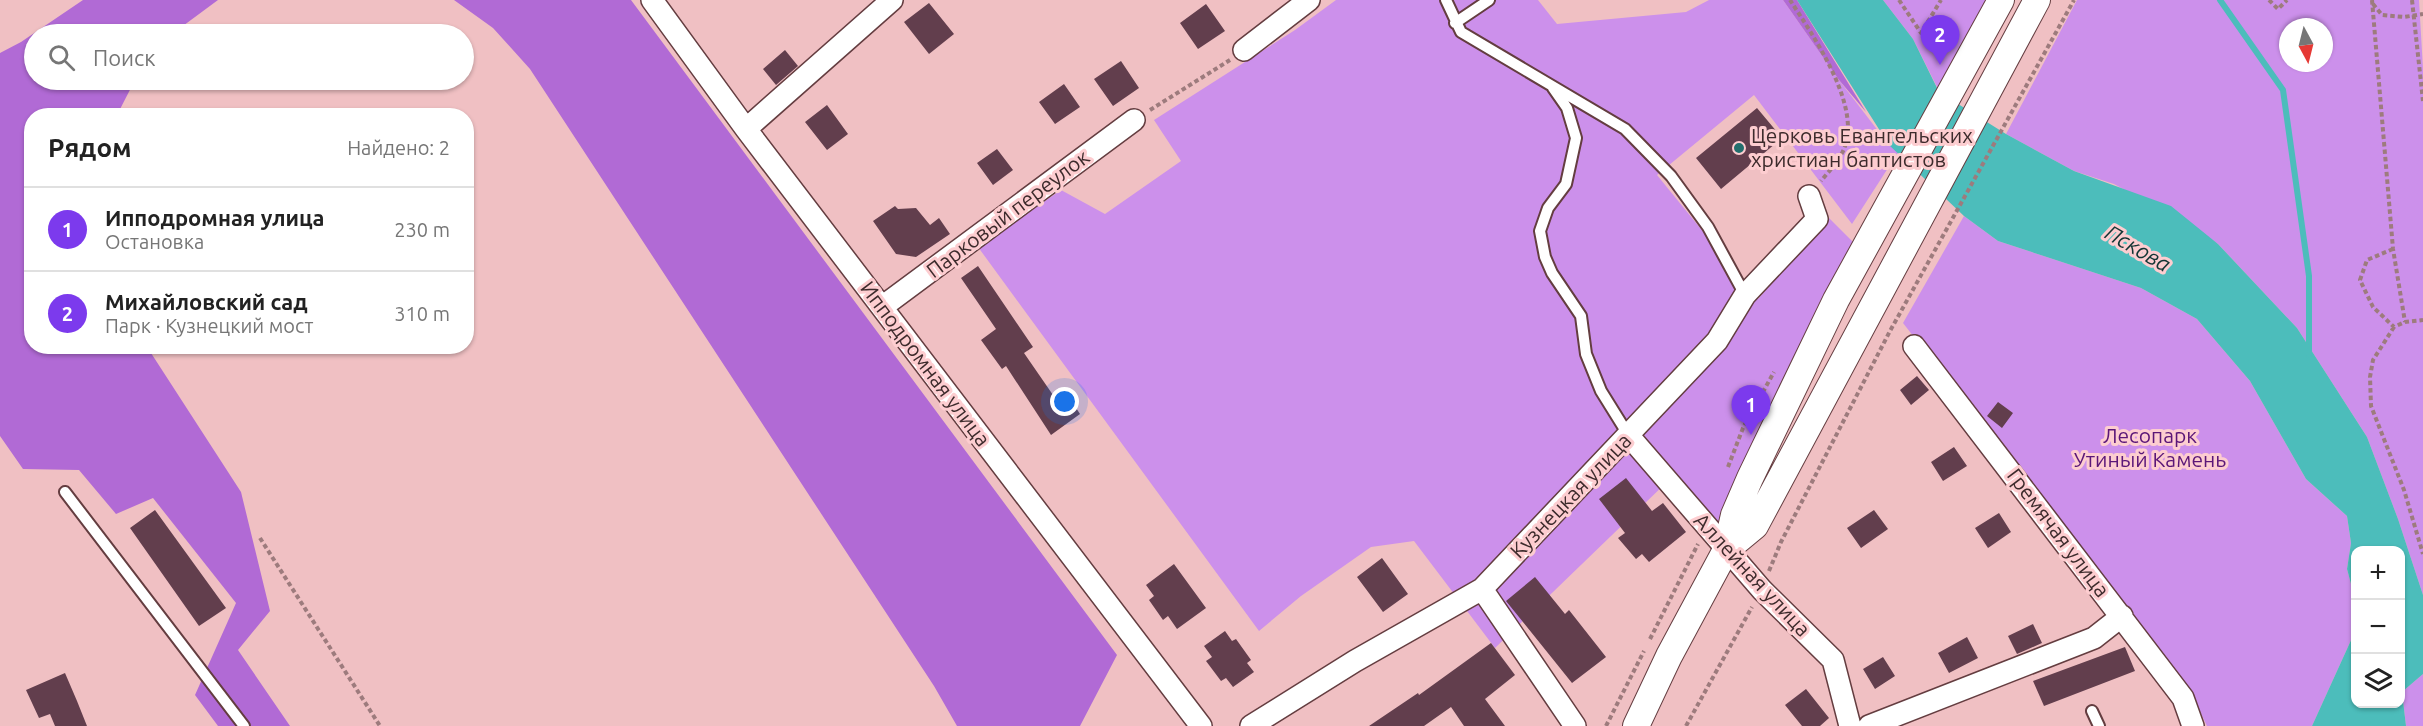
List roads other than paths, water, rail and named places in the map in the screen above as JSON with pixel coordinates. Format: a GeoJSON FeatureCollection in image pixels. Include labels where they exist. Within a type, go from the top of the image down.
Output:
{"type":"FeatureCollection","features":[{"type":"Feature","properties":{"kind":"street","name":"Ипподромная улица"},"geometry":{"type":"LineString","coordinates":[[652,0],[746,129],[1201,726]]}},
{"type":"Feature","properties":{"kind":"street"},"geometry":{"type":"LineString","coordinates":[[746,129],[892,0]]}},
{"type":"Feature","properties":{"kind":"street"},"geometry":{"type":"LineString","coordinates":[[1636,726],[1669,656],[1726,550],[1734,515],[1836,300],[2001,0]]}},
{"type":"Feature","properties":{"kind":"street"},"geometry":{"type":"LineString","coordinates":[[1726,550],[1755,526],[2037,0]]}},
{"type":"Feature","properties":{"kind":"street"},"geometry":{"type":"LineString","coordinates":[[1244,50],[1297,4]]}},
{"type":"Feature","properties":{"kind":"street","name":"Парковый переулок"},"geometry":{"type":"LineString","coordinates":[[882,307],[1134,120]]}},
{"type":"Feature","properties":{"kind":"street","name":"Кузнецкая улица"},"geometry":{"type":"LineString","coordinates":[[1251,726],[1355,661],[1482,588],[1717,341],[1745,295],[1817,219],[1809,196]]}},
{"type":"Feature","properties":{"kind":"street","name":"Гремячая улица"},"geometry":{"type":"LineString","coordinates":[[1914,346],[2183,698],[2193,726]]}},
{"type":"Feature","properties":{"kind":"street","name":"Аллейная улица"},"geometry":{"type":"LineString","coordinates":[[1629,436],[1762,590],[1833,660],[1850,726]]}},
{"type":"Feature","properties":{"kind":"street"},"geometry":{"type":"LineString","coordinates":[[1482,588],[1575,726]]}},
{"type":"Feature","properties":{"kind":"street"},"geometry":{"type":"LineString","coordinates":[[1869,726],[2094,639],[2122,616]]}},
{"type":"Feature","properties":{"kind":"lane"},"geometry":{"type":"LineString","coordinates":[[1446,0],[1461,32],[1625,129],[1671,176],[1708,227],[1745,295]]}},
{"type":"Feature","properties":{"kind":"lane"},"geometry":{"type":"LineString","coordinates":[[1455,23],[1489,0]]}},
{"type":"Feature","properties":{"kind":"lane"},"geometry":{"type":"LineString","coordinates":[[1552,85],[1567,108],[1576,138],[1566,184],[1548,208],[1540,231],[1545,257],[1552,273],[1581,316],[1586,354],[1601,391],[1629,436]]}},
{"type":"Feature","properties":{"kind":"lane"},"geometry":{"type":"LineString","coordinates":[[65,492],[244,726]]}},
{"type":"Feature","properties":{"kind":"lane"},"geometry":{"type":"LineString","coordinates":[[2092,711],[2098,726]]}},
{"type":"Feature","properties":{"kind":"water","name":"Пскова"},"geometry":{"type":"Polygon","coordinates":[[[1797,0],[1883,0],[1913,39],[1939,92],[2006,134],[2074,171],[2171,206],[2218,244],[2297,328],[2367,437],[2398,519],[2423,595],[2423,674],[2405,689],[2405,546],[2351,546],[2351,584],[2347,569],[2351,543],[2347,516],[2306,479],[2250,381],[2197,319],[2141,288],[1998,241],[1964,216],[1889,145],[1797,0]]]}},
{"type":"Feature","properties":{"kind":"water"},"geometry":{"type":"Polygon","coordinates":[[[2351,640],[2351,708],[2404,708],[2406,726],[2312,726],[2351,640]]]}},
{"type":"Feature","properties":{"kind":"waterway"},"geometry":{"type":"LineString","coordinates":[[2220,0],[2283,90],[2309,276],[2309,355]]}},
{"type":"Feature","properties":{"kind":"place","name":"Михайловский сад"},"geometry":{"type":"Point","coordinates":[1940,65]}},
{"type":"Feature","properties":{"kind":"place","name":"Церковь Евангельских христиан баптистов"},"geometry":{"type":"Point","coordinates":[1739,148]}},
{"type":"Feature","properties":{"kind":"place","name":"Ипподромная улица"},"geometry":{"type":"Point","coordinates":[1751,435]}},
{"type":"Feature","properties":{"kind":"park label","name":"Лесопарк Утиный Камень"},"geometry":{"type":"Point","coordinates":[2150,448]}}]}
